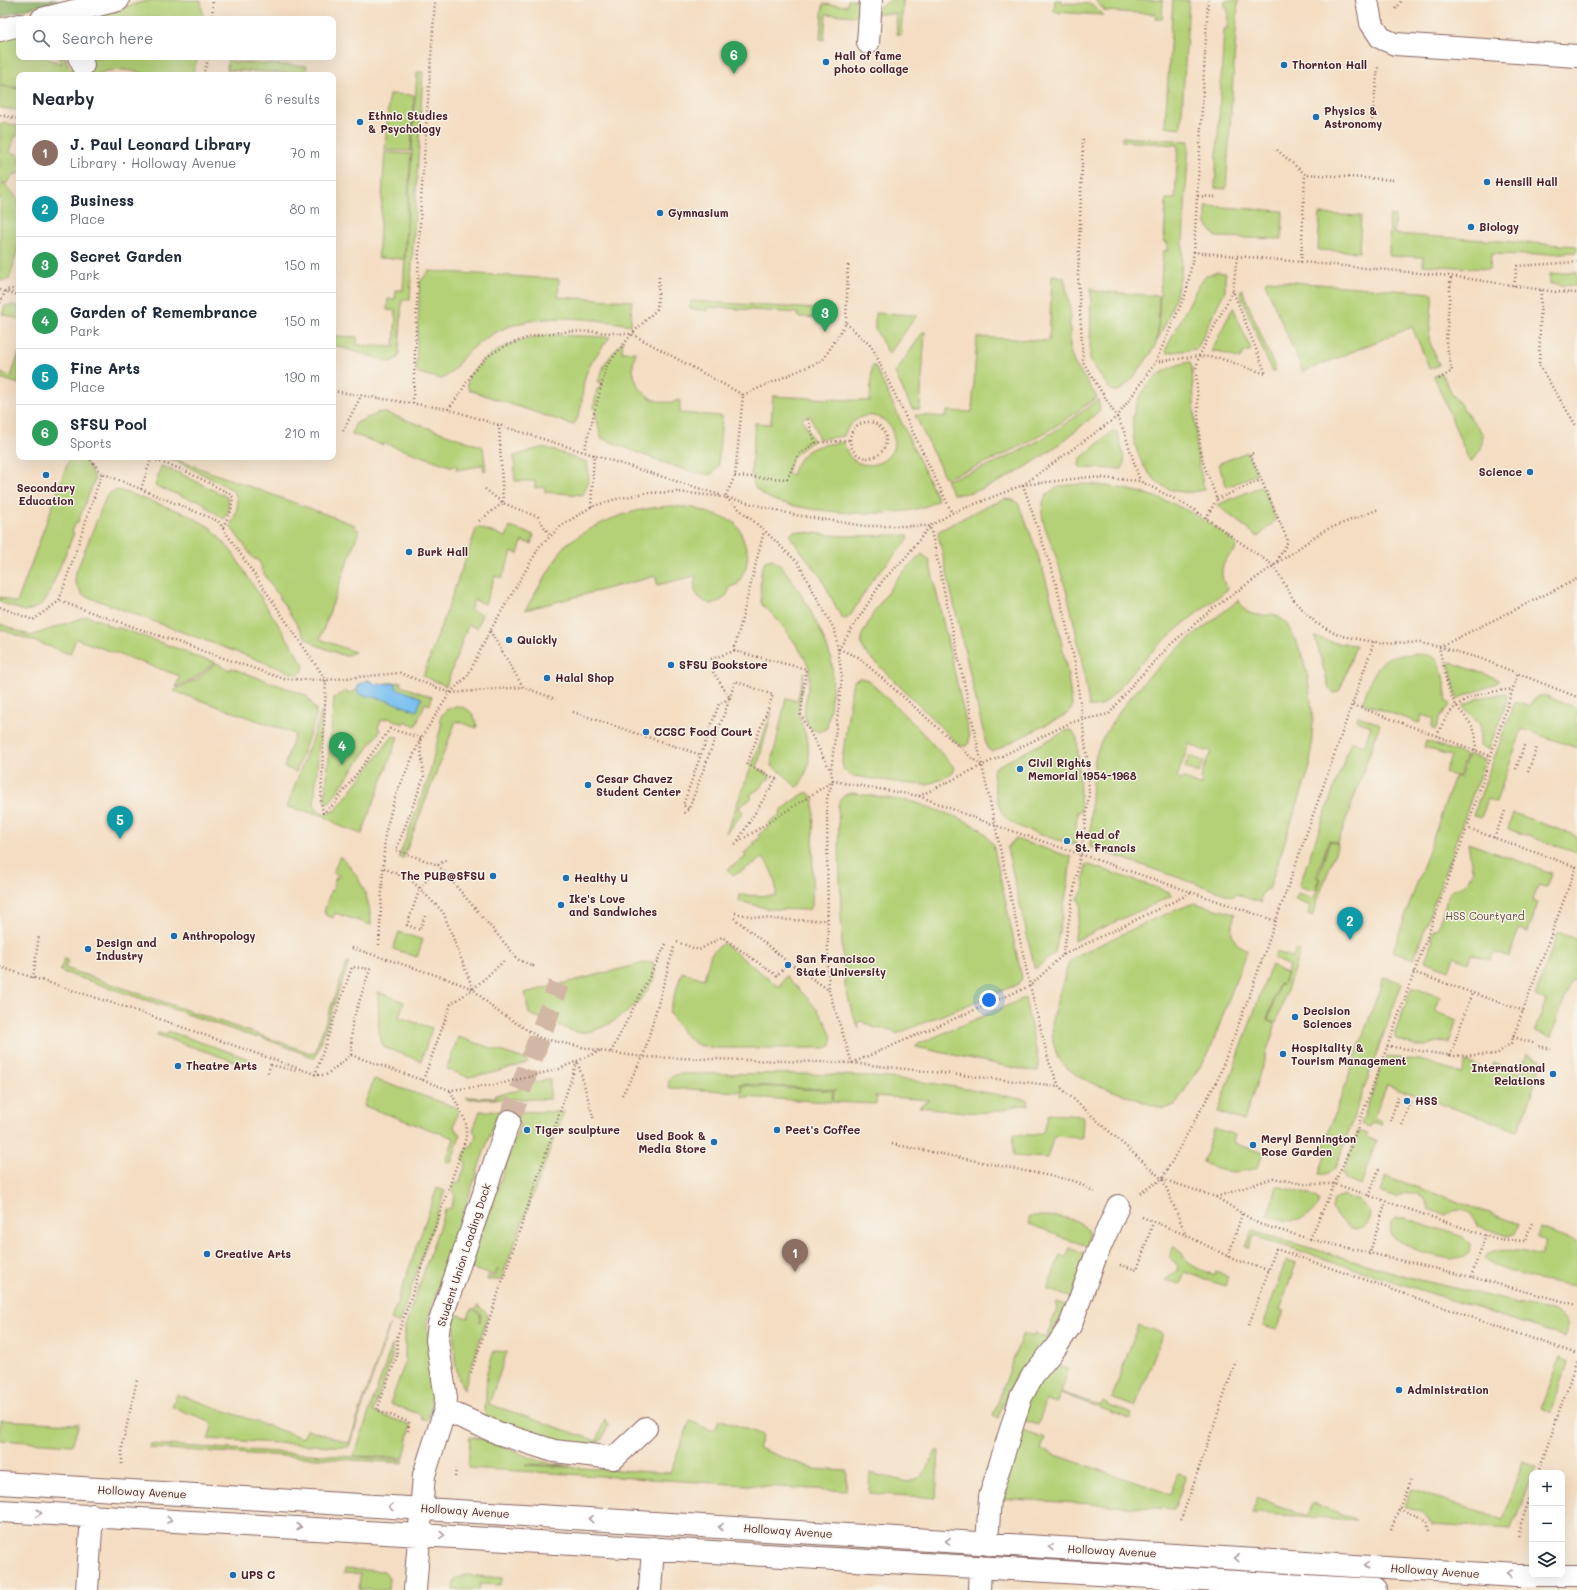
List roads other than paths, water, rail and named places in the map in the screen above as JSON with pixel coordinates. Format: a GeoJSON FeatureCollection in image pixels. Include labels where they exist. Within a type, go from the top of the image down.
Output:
{"type":"FeatureCollection","features":[{"type":"Feature","properties":{"kind":"street"},"geometry":{"type":"LineString","coordinates":[[60,16],[118,0]]}},
{"type":"Feature","properties":{"kind":"street"},"geometry":{"type":"LineString","coordinates":[[868,42],[871,0]]}},
{"type":"Feature","properties":{"kind":"street"},"geometry":{"type":"LineString","coordinates":[[1367,0],[1371,23],[1381,38],[1395,44],[1577,56]]}},
{"type":"Feature","properties":{"kind":"street"},"geometry":{"type":"LineString","coordinates":[[0,30],[16,26]]}},
{"type":"Feature","properties":{"kind":"street","name":"Student Union Loading Dock"},"geometry":{"type":"LineString","coordinates":[[415,1590],[420,1508],[424,1475],[445,1410],[446,1398],[438,1340],[439,1324],[509,1121]]}},
{"type":"Feature","properties":{"kind":"street"},"geometry":{"type":"LineString","coordinates":[[987,1544],[990,1497],[1021,1397],[1033,1375],[1056,1347],[1070,1326],[1095,1258],[1118,1206]]}},
{"type":"Feature","properties":{"kind":"street"},"geometry":{"type":"LineString","coordinates":[[445,1410],[498,1433],[554,1451],[614,1458],[646,1428]]}},
{"type":"Feature","properties":{"kind":"street","name":"Holloway Avenue"},"geometry":{"type":"LineString","coordinates":[[0,1483],[1517,1576],[1577,1576]]}},
{"type":"Feature","properties":{"kind":"street"},"geometry":{"type":"LineString","coordinates":[[0,1511],[92,1515],[980,1568],[1208,1585],[1376,1590]]}},
{"type":"Feature","properties":{"kind":"street"},"geometry":{"type":"LineString","coordinates":[[87,1590],[92,1515]]}},
{"type":"Feature","properties":{"kind":"street"},"geometry":{"type":"LineString","coordinates":[[650,1590],[653,1548]]}},
{"type":"Feature","properties":{"kind":"street"},"geometry":{"type":"LineString","coordinates":[[979,1590],[980,1568]]}},
{"type":"Feature","properties":{"kind":"water"},"geometry":{"type":"Polygon","coordinates":[[[368,680],[375,684],[395,683],[396,688],[422,698],[417,711],[379,698],[360,695],[357,690],[359,684],[368,680]]]}},
{"type":"Feature","properties":{"kind":"tunnel"},"geometry":{"type":"LineString","coordinates":[[509,1121],[559,984]]}},
{"type":"Feature","properties":{"kind":"place","name":"Hall of fame photo collage"},"geometry":{"type":"Point","coordinates":[826,62]}},
{"type":"Feature","properties":{"kind":"place","name":"Thornton Hall"},"geometry":{"type":"Point","coordinates":[1284,65]}},
{"type":"Feature","properties":{"kind":"place","name":"SFSU Pool"},"geometry":{"type":"Point","coordinates":[734,74]}},
{"type":"Feature","properties":{"kind":"place","name":"Physics & Astronomy"},"geometry":{"type":"Point","coordinates":[1316,117]}},
{"type":"Feature","properties":{"kind":"place","name":"Ethnic Studies & Psychology"},"geometry":{"type":"Point","coordinates":[360,122]}},
{"type":"Feature","properties":{"kind":"place","name":"Hensill Hall"},"geometry":{"type":"Point","coordinates":[1487,182]}},
{"type":"Feature","properties":{"kind":"place","name":"Gymnasium"},"geometry":{"type":"Point","coordinates":[660,213]}},
{"type":"Feature","properties":{"kind":"place","name":"Biology"},"geometry":{"type":"Point","coordinates":[1471,227]}},
{"type":"Feature","properties":{"kind":"place","name":"Secret Garden"},"geometry":{"type":"Point","coordinates":[825,332]}},
{"type":"Feature","properties":{"kind":"place","name":"Science"},"geometry":{"type":"Point","coordinates":[1530,472]}},
{"type":"Feature","properties":{"kind":"place","name":"Secondary Education"},"geometry":{"type":"Point","coordinates":[46,475]}},
{"type":"Feature","properties":{"kind":"place","name":"Burk Hall"},"geometry":{"type":"Point","coordinates":[409,552]}},
{"type":"Feature","properties":{"kind":"place","name":"Quickly"},"geometry":{"type":"Point","coordinates":[509,640]}},
{"type":"Feature","properties":{"kind":"place","name":"SFSU Bookstore"},"geometry":{"type":"Point","coordinates":[671,665]}},
{"type":"Feature","properties":{"kind":"place","name":"Halal Shop"},"geometry":{"type":"Point","coordinates":[547,678]}},
{"type":"Feature","properties":{"kind":"place","name":"CCSC Food Court"},"geometry":{"type":"Point","coordinates":[646,732]}},
{"type":"Feature","properties":{"kind":"place","name":"Garden of Remembrance"},"geometry":{"type":"Point","coordinates":[342,765]}},
{"type":"Feature","properties":{"kind":"place","name":"Civil Rights Memorial 1954-1968"},"geometry":{"type":"Point","coordinates":[1020,769]}},
{"type":"Feature","properties":{"kind":"place","name":"Cesar Chavez Student Center"},"geometry":{"type":"Point","coordinates":[588,785]}},
{"type":"Feature","properties":{"kind":"place","name":"Fine Arts"},"geometry":{"type":"Point","coordinates":[120,839]}},
{"type":"Feature","properties":{"kind":"place","name":"Head of St. Francis"},"geometry":{"type":"Point","coordinates":[1067,841]}},
{"type":"Feature","properties":{"kind":"place","name":"The PUB@SFSU"},"geometry":{"type":"Point","coordinates":[493,876]}},
{"type":"Feature","properties":{"kind":"place","name":"Healthy U"},"geometry":{"type":"Point","coordinates":[566,878]}},
{"type":"Feature","properties":{"kind":"place","name":"Ike's Love and Sandwiches"},"geometry":{"type":"Point","coordinates":[561,905]}},
{"type":"Feature","properties":{"kind":"place","name":"Anthropology"},"geometry":{"type":"Point","coordinates":[174,936]}},
{"type":"Feature","properties":{"kind":"place","name":"Business"},"geometry":{"type":"Point","coordinates":[1350,940]}},
{"type":"Feature","properties":{"kind":"place","name":"Design and Industry"},"geometry":{"type":"Point","coordinates":[88,949]}},
{"type":"Feature","properties":{"kind":"place","name":"San Francisco State University"},"geometry":{"type":"Point","coordinates":[788,965]}},
{"type":"Feature","properties":{"kind":"place","name":"Decision Sciences"},"geometry":{"type":"Point","coordinates":[1295,1017]}},
{"type":"Feature","properties":{"kind":"place","name":"Hospitality & Tourism Management"},"geometry":{"type":"Point","coordinates":[1283,1054]}},
{"type":"Feature","properties":{"kind":"place","name":"Theatre Arts"},"geometry":{"type":"Point","coordinates":[178,1066]}},
{"type":"Feature","properties":{"kind":"place","name":"International Relations"},"geometry":{"type":"Point","coordinates":[1553,1074]}},
{"type":"Feature","properties":{"kind":"place","name":"HSS"},"geometry":{"type":"Point","coordinates":[1407,1101]}},
{"type":"Feature","properties":{"kind":"place","name":"Tiger sculpture"},"geometry":{"type":"Point","coordinates":[527,1130]}},
{"type":"Feature","properties":{"kind":"place","name":"Peet's Coffee"},"geometry":{"type":"Point","coordinates":[777,1130]}},
{"type":"Feature","properties":{"kind":"place","name":"Used Book & Media Store"},"geometry":{"type":"Point","coordinates":[714,1142]}},
{"type":"Feature","properties":{"kind":"place","name":"Meryl Bennington Rose Garden"},"geometry":{"type":"Point","coordinates":[1253,1145]}},
{"type":"Feature","properties":{"kind":"place","name":"Creative Arts"},"geometry":{"type":"Point","coordinates":[207,1254]}},
{"type":"Feature","properties":{"kind":"place","name":"J. Paul Leonard Library"},"geometry":{"type":"Point","coordinates":[795,1272]}},
{"type":"Feature","properties":{"kind":"place","name":"Administration"},"geometry":{"type":"Point","coordinates":[1399,1390]}},
{"type":"Feature","properties":{"kind":"place","name":"UPS C"},"geometry":{"type":"Point","coordinates":[233,1575]}},
{"type":"Feature","properties":{"kind":"park label","name":"HSS Courtyard"},"geometry":{"type":"Point","coordinates":[1485,916]}}]}
